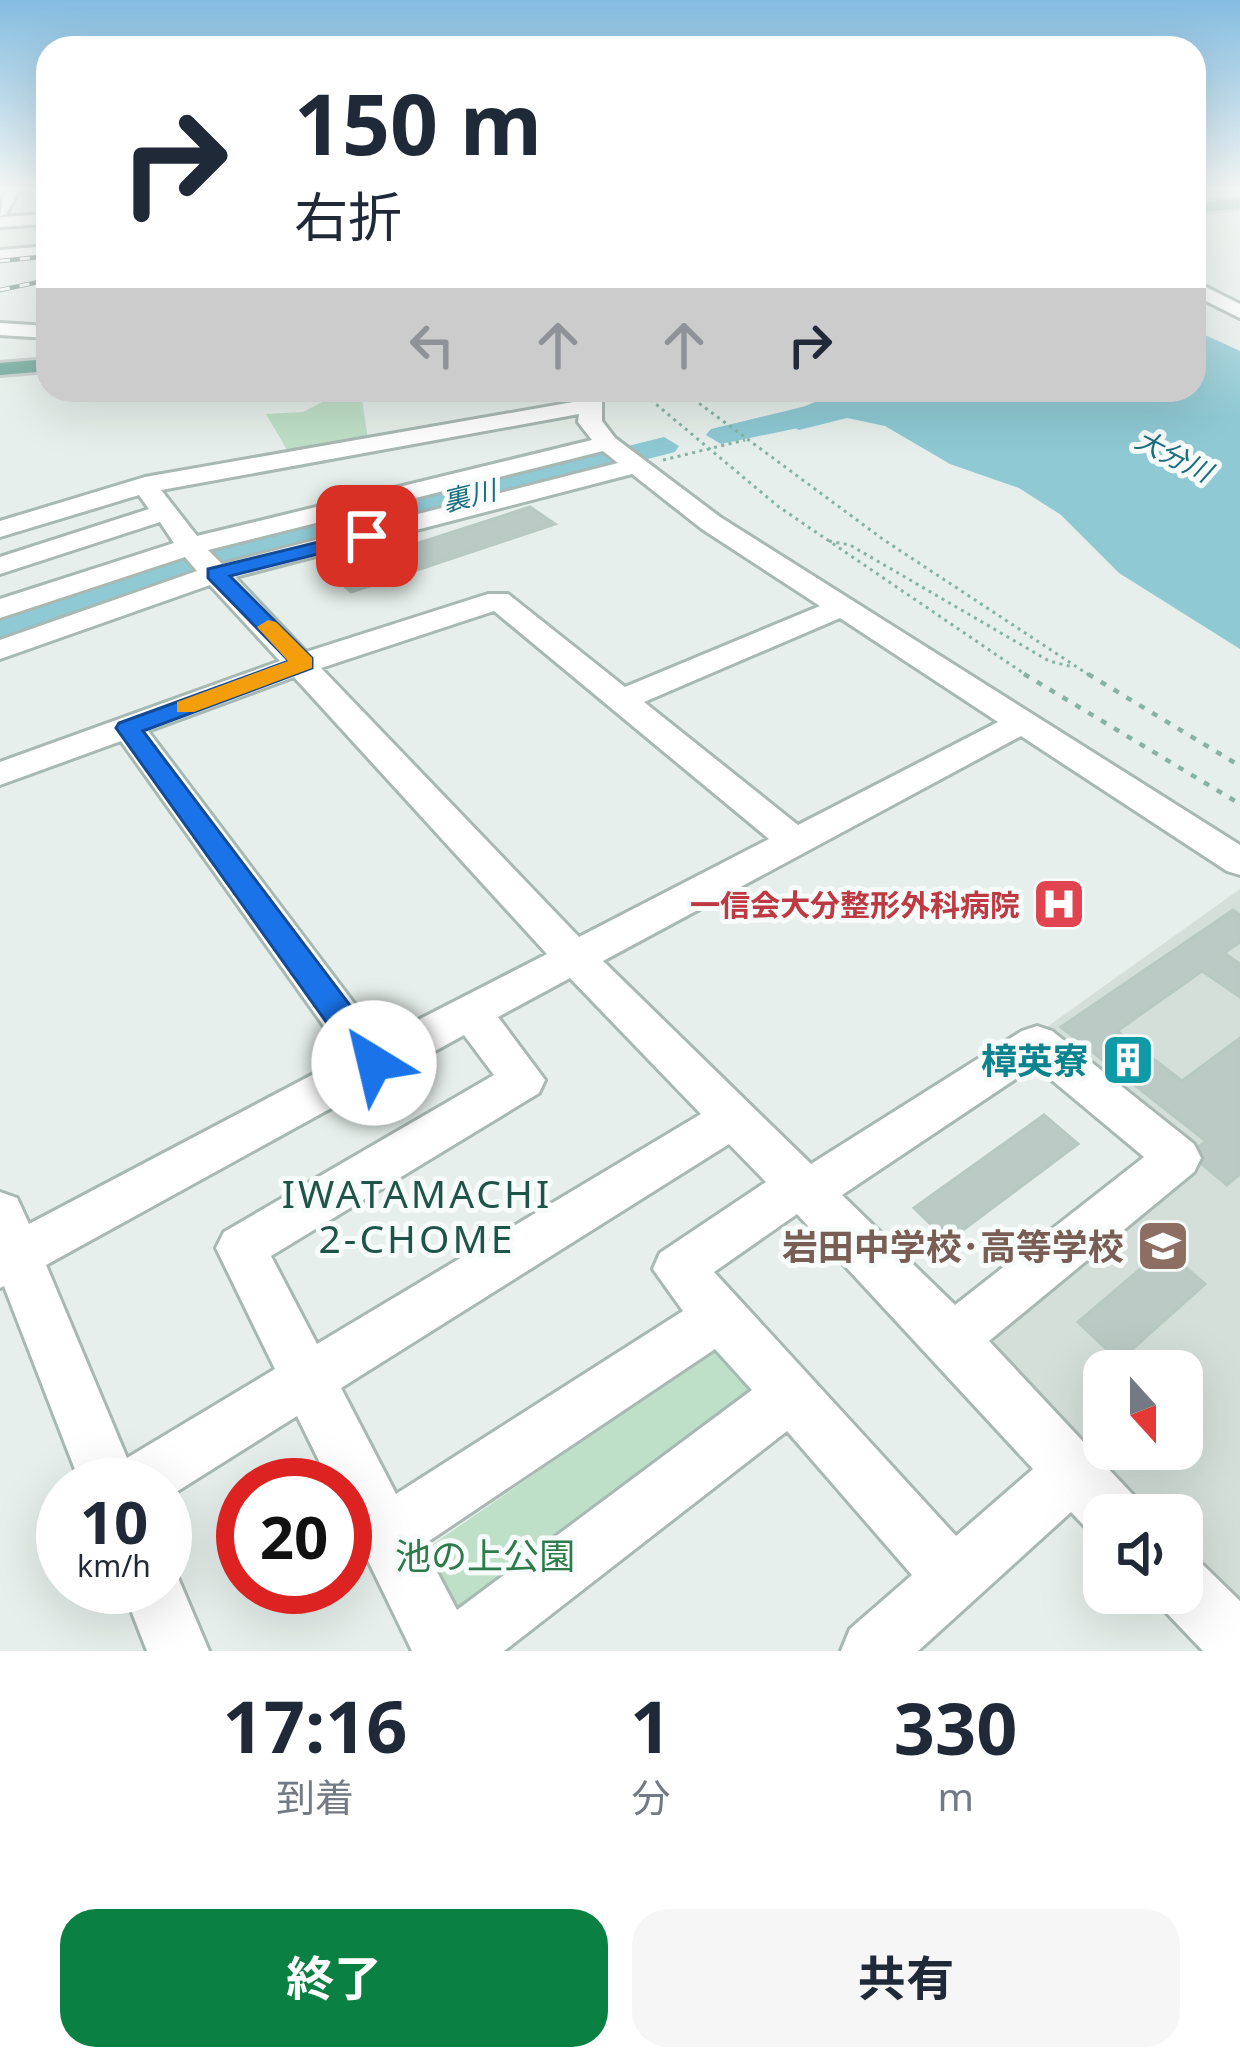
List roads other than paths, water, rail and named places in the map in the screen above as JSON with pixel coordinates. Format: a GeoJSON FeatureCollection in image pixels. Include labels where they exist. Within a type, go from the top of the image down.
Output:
{"type":"FeatureCollection","features":[{"type":"Feature","properties":{"kind":"main road"},"geometry":{"type":"LineString","coordinates":[[0,366],[36,363]]}},
{"type":"Feature","properties":{"kind":"street"},"geometry":{"type":"LineString","coordinates":[[1206,288],[1240,300]]}},
{"type":"Feature","properties":{"kind":"street"},"geometry":{"type":"LineString","coordinates":[[1206,291],[1240,312]]}},
{"type":"Feature","properties":{"kind":"street"},"geometry":{"type":"LineString","coordinates":[[0,314],[36,312]]}},
{"type":"Feature","properties":{"kind":"street"},"geometry":{"type":"LineString","coordinates":[[1206,317],[1240,333]]}},
{"type":"Feature","properties":{"kind":"street"},"geometry":{"type":"LineString","coordinates":[[0,329],[36,331]]}},
{"type":"Feature","properties":{"kind":"street"},"geometry":{"type":"LineString","coordinates":[[0,529],[145,485],[570,402]]}},
{"type":"Feature","properties":{"kind":"street"},"geometry":{"type":"LineString","coordinates":[[590,402],[590,422],[625,456],[711,523],[1240,862]]}},
{"type":"Feature","properties":{"kind":"street"},"geometry":{"type":"LineString","coordinates":[[5,602],[203,560],[625,456]]}},
{"type":"Feature","properties":{"kind":"street"},"geometry":{"type":"LineString","coordinates":[[145,485],[203,560],[575,958],[806,1186],[1092,1494]]}},
{"type":"Feature","properties":{"kind":"street"},"geometry":{"type":"LineString","coordinates":[[0,566],[165,512]]}},
{"type":"Feature","properties":{"kind":"street"},"geometry":{"type":"LineString","coordinates":[[0,650],[203,560]]}},
{"type":"Feature","properties":{"kind":"street"},"geometry":{"type":"LineString","coordinates":[[0,774],[304,663],[498,600],[797,843]]}},
{"type":"Feature","properties":{"kind":"street"},"geometry":{"type":"LineString","coordinates":[[622,700],[844,606]]}},
{"type":"Feature","properties":{"kind":"street"},"geometry":{"type":"LineString","coordinates":[[98,1458],[5,1245],[374,1063],[1021,723]]}},
{"type":"Feature","properties":{"kind":"street"},"geometry":{"type":"LineString","coordinates":[[128,728],[374,1063]]}},
{"type":"Feature","properties":{"kind":"street"},"geometry":{"type":"LineString","coordinates":[[470,1013],[523,1080],[241,1248],[450,1651],[790,1395]]}},
{"type":"Feature","properties":{"kind":"street"},"geometry":{"type":"LineString","coordinates":[[952,1339],[1178,1158],[1037,1043],[678,1269],[954,1578]]}},
{"type":"Feature","properties":{"kind":"street"},"geometry":{"type":"LineString","coordinates":[[180,1458],[736,1116]]}},
{"type":"Feature","properties":{"kind":"street"},"geometry":{"type":"LineString","coordinates":[[386,1535],[717,1318]]}},
{"type":"Feature","properties":{"kind":"street"},"geometry":{"type":"LineString","coordinates":[[872,1651],[1072,1473]]}},
{"type":"Feature","properties":{"kind":"street"},"geometry":{"type":"LineString","coordinates":[[1203,1607],[1240,1645]]}},
{"type":"Feature","properties":{"kind":"street"},"geometry":{"type":"LineString","coordinates":[[163,1614],[178,1651]]}},
{"type":"Feature","properties":{"kind":"water","name":"大分川"},"geometry":{"type":"Polygon","coordinates":[[[1206,335],[1240,351],[1240,649],[1119,573],[1061,515],[1019,488],[950,464],[885,426],[847,418],[799,430],[777,418],[815,402],[1206,402],[1206,335]]]}},
{"type":"Feature","properties":{"kind":"waterway","name":"裏川"},"geometry":{"type":"LineString","coordinates":[[721,435],[862,402]]}},
{"type":"Feature","properties":{"kind":"waterway","name":"裏川"},"geometry":{"type":"LineString","coordinates":[[0,632],[149,580],[269,546],[664,446]]}},
{"type":"Feature","properties":{"kind":"railway"},"geometry":{"type":"LineString","coordinates":[[0,290],[36,282]]}},
{"type":"Feature","properties":{"kind":"place","name":"一信会大分整形外科病院"},"geometry":{"type":"Point","coordinates":[1059,904]}},
{"type":"Feature","properties":{"kind":"place","name":"樟英寮"},"geometry":{"type":"Point","coordinates":[1128,1060]}},
{"type":"Feature","properties":{"kind":"place","name":"岩田中学校･高等学校"},"geometry":{"type":"Point","coordinates":[1163,1246]}},
{"type":"Feature","properties":{"kind":"district","name":"IWATAMACHI 2-CHOME"},"geometry":{"type":"Point","coordinates":[417,1214]}},
{"type":"Feature","properties":{"kind":"park label","name":"池の上公園"},"geometry":{"type":"Point","coordinates":[485,1555]}}]}
